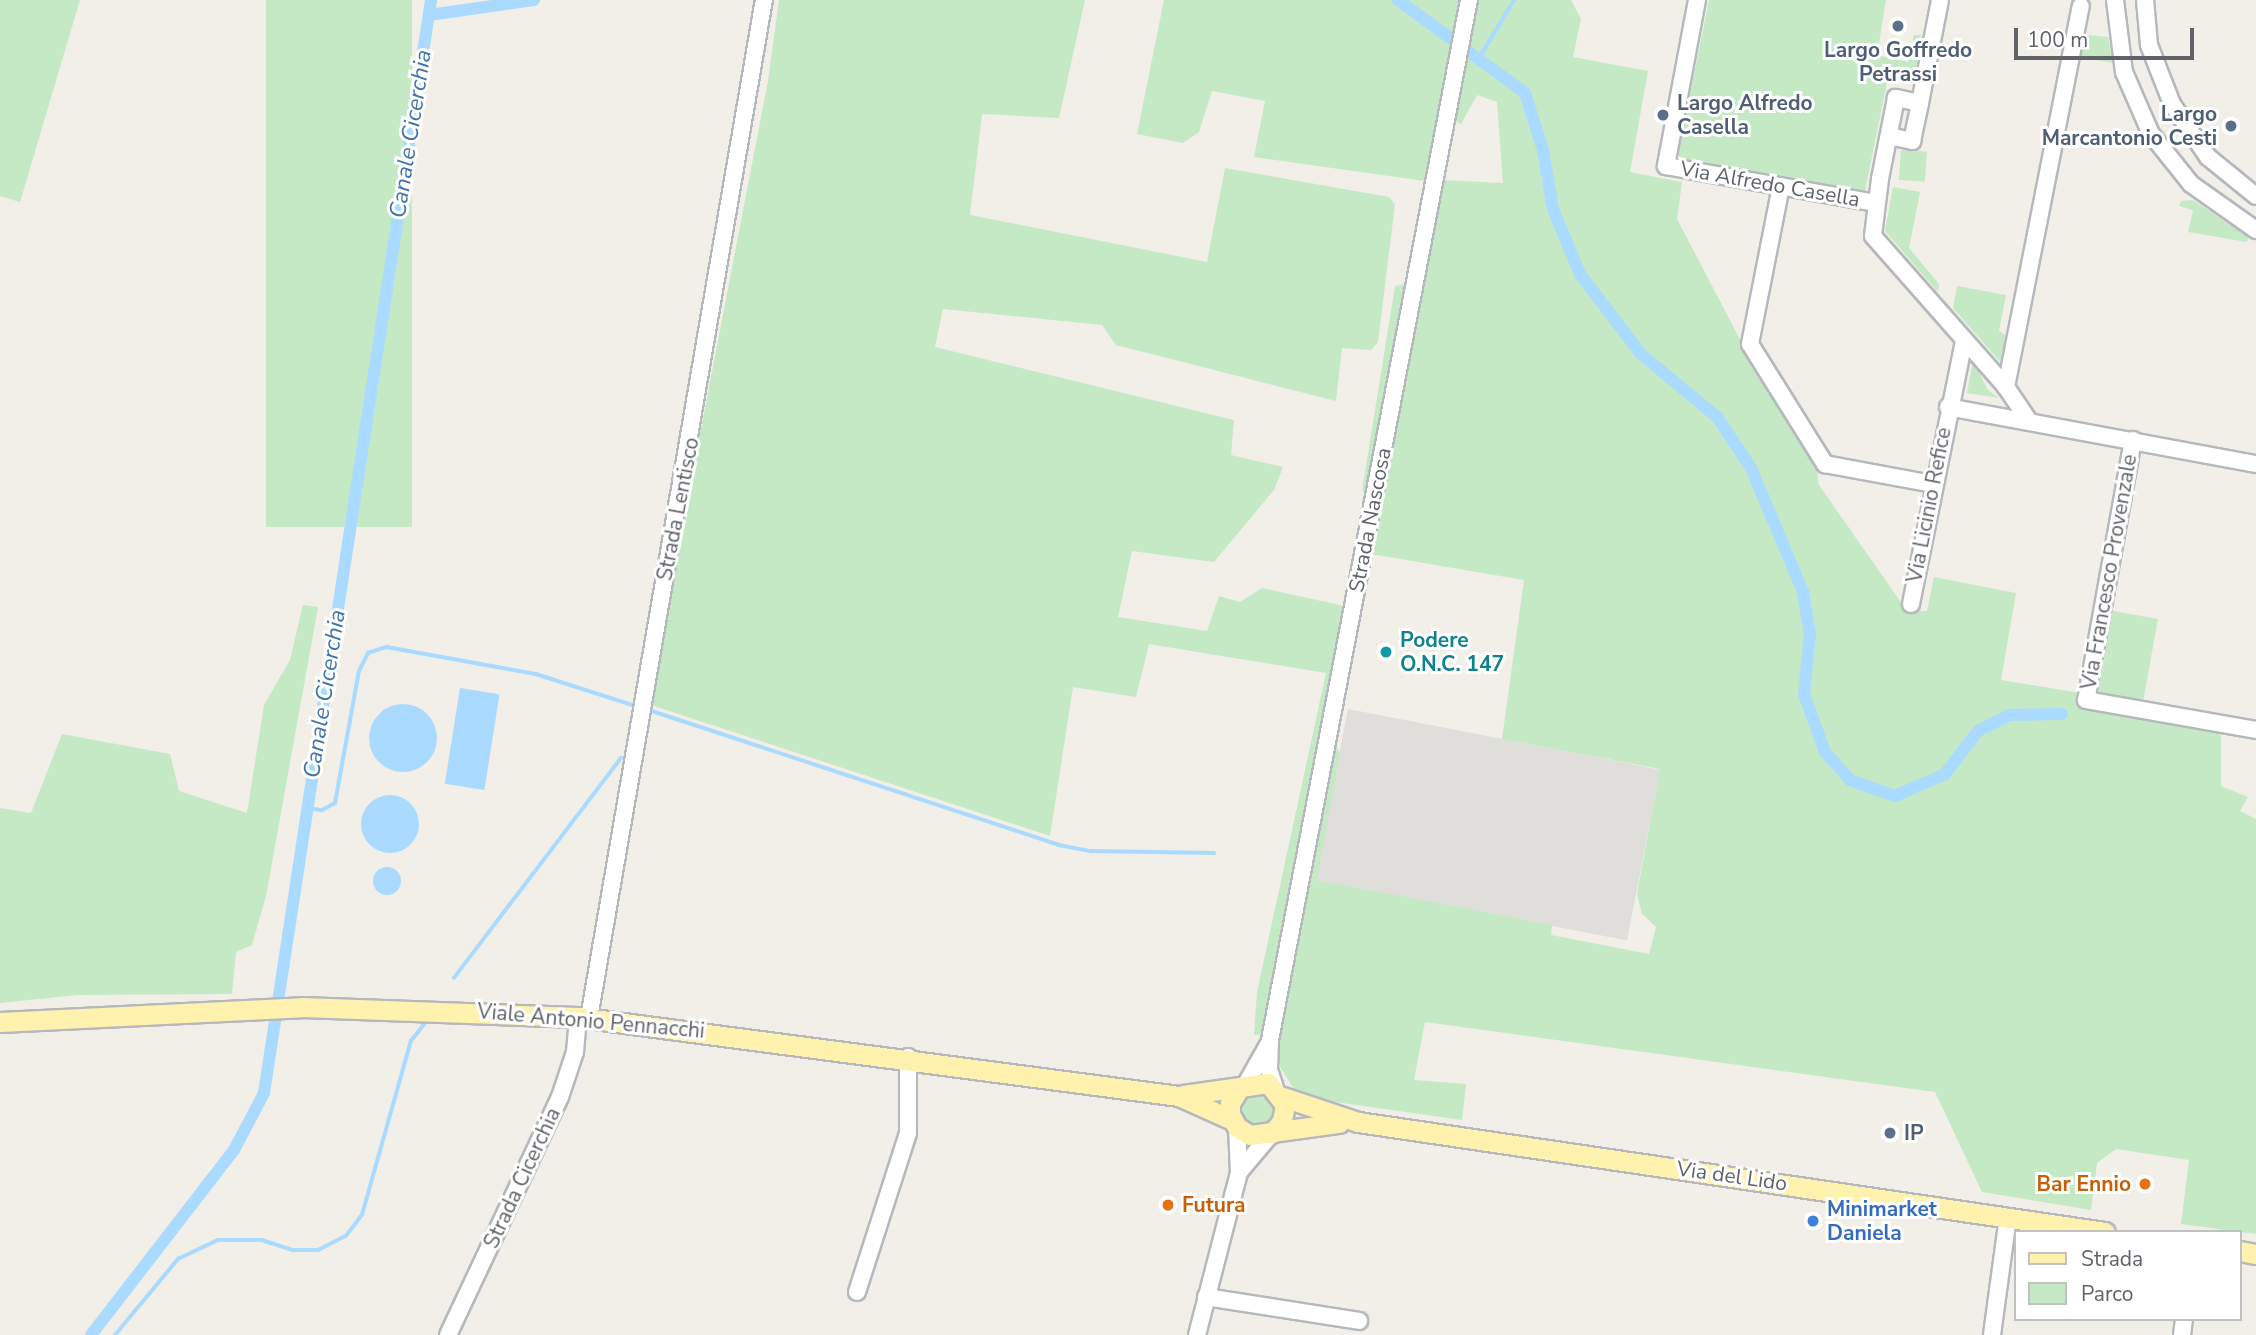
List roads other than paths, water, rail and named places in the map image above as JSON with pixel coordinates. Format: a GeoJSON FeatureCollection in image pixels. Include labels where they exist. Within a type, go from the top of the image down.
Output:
{"type":"FeatureCollection","features":[{"type":"Feature","properties":{"kind":"main road","name":"Viale Antonio Pennacchi"},"geometry":{"type":"LineString","coordinates":[[0,1022],[302,1007],[583,1017],[1179,1096],[1243,1086]]}},
{"type":"Feature","properties":{"kind":"main road"},"geometry":{"type":"LineString","coordinates":[[1257,1081],[1279,1092],[1285,1113],[1272,1133],[1250,1135],[1235,1123],[1230,1103],[1243,1086],[1257,1081]]}},
{"type":"Feature","properties":{"kind":"main road","name":"Via del Lido"},"geometry":{"type":"LineString","coordinates":[[1279,1092],[1358,1122]]}},
{"type":"Feature","properties":{"kind":"main road","name":"Viale Antonio Pennacchi"},"geometry":{"type":"LineString","coordinates":[[1179,1096],[1235,1123]]}},
{"type":"Feature","properties":{"kind":"main road","name":"Via del Lido"},"geometry":{"type":"LineString","coordinates":[[1272,1133],[1301,1126],[1358,1122],[2092,1230]]}},
{"type":"Feature","properties":{"kind":"street","name":"Strada Lentisco"},"geometry":{"type":"LineString","coordinates":[[583,1017],[693,429],[764,0]]}},
{"type":"Feature","properties":{"kind":"street","name":"Strada Nascosa"},"geometry":{"type":"LineString","coordinates":[[1279,1092],[1269,1069],[1270,1040],[1469,0]]}},
{"type":"Feature","properties":{"kind":"street","name":"Via Alfredo Casella"},"geometry":{"type":"LineString","coordinates":[[1697,0],[1666,166],[1876,203]]}},
{"type":"Feature","properties":{"kind":"street"},"geometry":{"type":"LineString","coordinates":[[1889,136],[1912,141],[1940,0]]}},
{"type":"Feature","properties":{"kind":"street"},"geometry":{"type":"LineString","coordinates":[[2115,0],[2124,72],[2144,118],[2192,184],[2256,230]]}},
{"type":"Feature","properties":{"kind":"street"},"geometry":{"type":"LineString","coordinates":[[2145,0],[2149,45],[2172,104],[2208,157],[2256,196]]}},
{"type":"Feature","properties":{"kind":"street"},"geometry":{"type":"LineString","coordinates":[[2006,387],[2081,6]]}},
{"type":"Feature","properties":{"kind":"street"},"geometry":{"type":"LineString","coordinates":[[1920,103],[1896,98],[1871,229],[1877,242],[2006,387],[2029,421]]}},
{"type":"Feature","properties":{"kind":"street"},"geometry":{"type":"LineString","coordinates":[[2144,118],[2172,104]]}},
{"type":"Feature","properties":{"kind":"street"},"geometry":{"type":"LineString","coordinates":[[1781,186],[1750,344],[1825,464],[1933,484]]}},
{"type":"Feature","properties":{"kind":"street","name":"Via Licinio Refice"},"geometry":{"type":"LineString","coordinates":[[1911,604],[1948,407],[1964,340]]}},
{"type":"Feature","properties":{"kind":"street","name":"Via Licinio Refice"},"geometry":{"type":"LineString","coordinates":[[1948,407],[2256,464]]}},
{"type":"Feature","properties":{"kind":"street","name":"Via Francesco Provenzale"},"geometry":{"type":"LineString","coordinates":[[2133,440],[2086,700],[2256,730]]}},
{"type":"Feature","properties":{"kind":"street","name":"Strada Cicerchia"},"geometry":{"type":"LineString","coordinates":[[448,1335],[560,1097],[583,1017]]}},
{"type":"Feature","properties":{"kind":"street","name":"Strada Nascosa"},"geometry":{"type":"LineString","coordinates":[[1243,1086],[1270,1040]]}},
{"type":"Feature","properties":{"kind":"street"},"geometry":{"type":"LineString","coordinates":[[857,1292],[908,1133],[908,1058]]}},
{"type":"Feature","properties":{"kind":"street"},"geometry":{"type":"LineString","coordinates":[[1197,1335],[1239,1173],[1235,1123]]}},
{"type":"Feature","properties":{"kind":"street"},"geometry":{"type":"LineString","coordinates":[[1239,1173],[1272,1133]]}},
{"type":"Feature","properties":{"kind":"street"},"geometry":{"type":"LineString","coordinates":[[1992,1335],[2008,1217]]}},
{"type":"Feature","properties":{"kind":"street"},"geometry":{"type":"LineString","coordinates":[[1206,1297],[1359,1321]]}},
{"type":"Feature","properties":{"kind":"water"},"geometry":{"type":"Polygon","coordinates":[[[460,688],[500,694],[484,790],[445,784],[460,688]]]}},
{"type":"Feature","properties":{"kind":"water"},"geometry":{"type":"Polygon","coordinates":[[[403,704],[416,707],[427,714],[434,725],[437,738],[434,751],[427,762],[416,769],[403,772],[390,769],[379,762],[372,751],[369,738],[372,725],[379,714],[390,707],[403,704]]]}},
{"type":"Feature","properties":{"kind":"water"},"geometry":{"type":"Polygon","coordinates":[[[390,795],[401,797],[414,808],[419,824],[417,835],[406,848],[390,853],[379,851],[366,840],[361,824],[363,813],[374,800],[390,795]]]}},
{"type":"Feature","properties":{"kind":"water"},"geometry":{"type":"Polygon","coordinates":[[[387,867],[397,871],[401,881],[397,891],[387,895],[377,891],[373,881],[377,871],[387,867]]]}},
{"type":"Feature","properties":{"kind":"waterway","name":"Canale Cicerchia"},"geometry":{"type":"LineString","coordinates":[[91,1335],[234,1150],[264,1093],[431,0]]}},
{"type":"Feature","properties":{"kind":"waterway"},"geometry":{"type":"LineString","coordinates":[[429,15],[534,0]]}},
{"type":"Feature","properties":{"kind":"waterway"},"geometry":{"type":"LineString","coordinates":[[1398,0],[1525,93],[1543,150],[1553,209],[1580,274],[1641,354],[1718,418],[1751,468],[1803,592],[1810,634],[1804,694],[1825,752],[1850,780],[1895,796],[1945,774],[1978,731],[2010,715],[2062,714]]}},
{"type":"Feature","properties":{"kind":"waterway"},"geometry":{"type":"LineString","coordinates":[[1478,60],[1514,0]]}},
{"type":"Feature","properties":{"kind":"waterway"},"geometry":{"type":"LineString","coordinates":[[307,808],[322,810],[335,803],[359,671],[368,653],[387,647],[536,674],[639,707]]}},
{"type":"Feature","properties":{"kind":"waterway"},"geometry":{"type":"LineString","coordinates":[[646,709],[1059,845],[1091,851],[1214,853]]}},
{"type":"Feature","properties":{"kind":"waterway"},"geometry":{"type":"LineString","coordinates":[[454,978],[621,758]]}},
{"type":"Feature","properties":{"kind":"waterway"},"geometry":{"type":"LineString","coordinates":[[115,1335],[178,1259],[218,1240],[262,1240],[293,1250],[318,1250],[346,1236],[362,1215],[411,1041],[426,1022]]}},
{"type":"Feature","properties":{"kind":"place","name":"Largo Goffredo Petrassi"},"geometry":{"type":"Point","coordinates":[1898,26]}},
{"type":"Feature","properties":{"kind":"place","name":"Largo Alfredo Casella"},"geometry":{"type":"Point","coordinates":[1663,115]}},
{"type":"Feature","properties":{"kind":"place","name":"Largo Marcantonio Cesti"},"geometry":{"type":"Point","coordinates":[2231,126]}},
{"type":"Feature","properties":{"kind":"place","name":"Podere O.N.C. 147"},"geometry":{"type":"Point","coordinates":[1386,652]}},
{"type":"Feature","properties":{"kind":"place","name":"IP"},"geometry":{"type":"Point","coordinates":[1890,1133]}},
{"type":"Feature","properties":{"kind":"place","name":"Bar Ennio"},"geometry":{"type":"Point","coordinates":[2145,1184]}},
{"type":"Feature","properties":{"kind":"place","name":"Futura"},"geometry":{"type":"Point","coordinates":[1168,1205]}},
{"type":"Feature","properties":{"kind":"place","name":"Minimarket Daniela"},"geometry":{"type":"Point","coordinates":[1813,1221]}}]}
